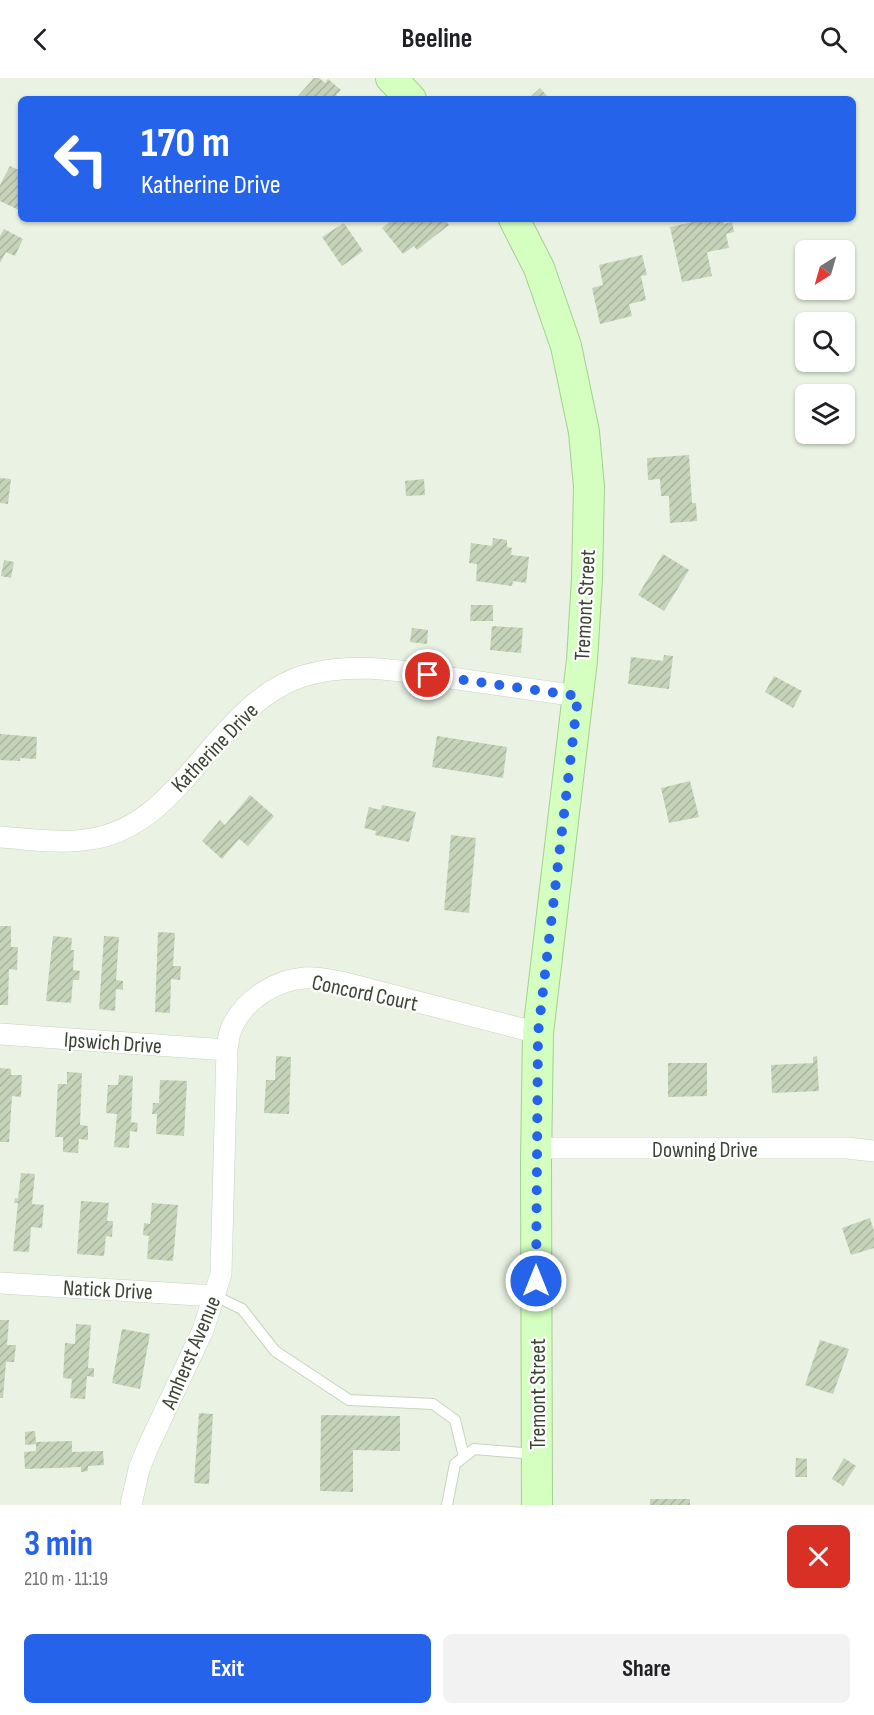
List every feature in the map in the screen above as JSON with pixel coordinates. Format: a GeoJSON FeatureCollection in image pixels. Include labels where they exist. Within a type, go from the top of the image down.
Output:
{"type":"FeatureCollection","features":[{"type":"Feature","properties":{"kind":"main road"},"geometry":{"type":"LineString","coordinates":[[391,78],[408,96]]}},
{"type":"Feature","properties":{"kind":"main road","name":"Tremont Street"},"geometry":{"type":"LineString","coordinates":[[516,222],[531,250],[557,316],[573,376],[588,461],[589,513],[582,660],[538,1033],[537,1505]]}},
{"type":"Feature","properties":{"kind":"street","name":"Katherine Drive"},"geometry":{"type":"LineString","coordinates":[[0,837],[82,840],[110,834],[126,827],[157,806],[244,712],[280,686],[321,671],[344,668],[386,669],[578,696]]}},
{"type":"Feature","properties":{"kind":"street","name":"Concord Court"},"geometry":{"type":"LineString","coordinates":[[227,1050],[234,1021],[252,1001],[274,986],[303,978],[322,978],[341,982],[538,1033]]}},
{"type":"Feature","properties":{"kind":"street","name":"Ipswich Drive"},"geometry":{"type":"LineString","coordinates":[[0,1034],[227,1050]]}},
{"type":"Feature","properties":{"kind":"street","name":"Amherst Avenue"},"geometry":{"type":"LineString","coordinates":[[131,1505],[139,1469],[203,1330],[221,1274],[227,1050]]}},
{"type":"Feature","properties":{"kind":"street","name":"Downing Drive"},"geometry":{"type":"LineString","coordinates":[[536,1148],[847,1148],[874,1151]]}},
{"type":"Feature","properties":{"kind":"street","name":"Natick Drive"},"geometry":{"type":"LineString","coordinates":[[0,1283],[215,1296]]}},
{"type":"Feature","properties":{"kind":"lane"},"geometry":{"type":"LineString","coordinates":[[215,1296],[242,1309],[275,1351],[349,1400],[433,1404],[455,1420],[464,1457]]}},
{"type":"Feature","properties":{"kind":"lane"},"geometry":{"type":"LineString","coordinates":[[447,1505],[455,1464],[474,1449],[537,1454]]}},
{"type":"Feature","properties":{"kind":"building"},"geometry":{"type":"Polygon","coordinates":[[[314,78],[319,78],[325,83],[328,79],[341,90],[337,96],[298,96],[314,78]]]}},
{"type":"Feature","properties":{"kind":"building"},"geometry":{"type":"Polygon","coordinates":[[[540,88],[547,96],[531,96],[540,88]]]}},
{"type":"Feature","properties":{"kind":"building"},"geometry":{"type":"Polygon","coordinates":[[[10,166],[18,170],[18,210],[0,201],[0,185],[10,166]]]}},
{"type":"Feature","properties":{"kind":"building"},"geometry":{"type":"Polygon","coordinates":[[[389,222],[446,222],[449,225],[417,250],[414,246],[403,254],[382,228],[389,222]]]}},
{"type":"Feature","properties":{"kind":"building"},"geometry":{"type":"Polygon","coordinates":[[[693,222],[724,222],[724,224],[732,222],[734,232],[726,234],[729,248],[707,252],[712,276],[682,282],[670,227],[693,222]]]}},
{"type":"Feature","properties":{"kind":"building"},"geometry":{"type":"Polygon","coordinates":[[[344,223],[363,251],[342,266],[322,237],[344,223]]]}},
{"type":"Feature","properties":{"kind":"building"},"geometry":{"type":"Polygon","coordinates":[[[4,229],[23,239],[15,256],[6,252],[0,263],[0,236],[4,229]]]}},
{"type":"Feature","properties":{"kind":"building"},"geometry":{"type":"Polygon","coordinates":[[[642,255],[647,275],[641,276],[646,300],[629,304],[632,316],[600,324],[592,288],[603,285],[599,265],[642,255]]]}},
{"type":"Feature","properties":{"kind":"building"},"geometry":{"type":"Polygon","coordinates":[[[689,455],[692,503],[696,503],[697,521],[670,523],[669,496],[661,496],[660,479],[648,480],[647,458],[689,455]]]}},
{"type":"Feature","properties":{"kind":"building"},"geometry":{"type":"Polygon","coordinates":[[[0,478],[11,479],[8,504],[0,503],[0,478]]]}},
{"type":"Feature","properties":{"kind":"building"},"geometry":{"type":"Polygon","coordinates":[[[424,479],[425,495],[406,496],[405,481],[424,479]]]}},
{"type":"Feature","properties":{"kind":"building"},"geometry":{"type":"Polygon","coordinates":[[[493,538],[507,540],[507,547],[512,548],[511,555],[529,557],[526,583],[513,581],[512,586],[476,581],[477,564],[469,563],[471,543],[492,546],[493,538]]]}},
{"type":"Feature","properties":{"kind":"building"},"geometry":{"type":"Polygon","coordinates":[[[663,554],[689,570],[664,611],[638,595],[663,554]]]}},
{"type":"Feature","properties":{"kind":"building"},"geometry":{"type":"Polygon","coordinates":[[[4,560],[14,562],[11,578],[1,576],[4,560]]]}},
{"type":"Feature","properties":{"kind":"building"},"geometry":{"type":"Polygon","coordinates":[[[471,605],[493,605],[493,621],[470,621],[471,605]]]}},
{"type":"Feature","properties":{"kind":"building"},"geometry":{"type":"Polygon","coordinates":[[[492,626],[523,628],[521,653],[490,650],[492,626]]]}},
{"type":"Feature","properties":{"kind":"building"},"geometry":{"type":"Polygon","coordinates":[[[412,628],[428,630],[427,644],[410,642],[412,628]]]}},
{"type":"Feature","properties":{"kind":"building"},"geometry":{"type":"Polygon","coordinates":[[[664,655],[673,656],[669,689],[628,684],[631,657],[663,661],[664,655]]]}},
{"type":"Feature","properties":{"kind":"building"},"geometry":{"type":"Polygon","coordinates":[[[774,676],[802,691],[793,708],[765,692],[774,676]]]}},
{"type":"Feature","properties":{"kind":"building"},"geometry":{"type":"Polygon","coordinates":[[[0,734],[37,737],[36,759],[0,760],[0,734]]]}},
{"type":"Feature","properties":{"kind":"building"},"geometry":{"type":"Polygon","coordinates":[[[437,736],[507,747],[503,778],[432,767],[437,736]]]}},
{"type":"Feature","properties":{"kind":"building"},"geometry":{"type":"Polygon","coordinates":[[[690,781],[699,817],[669,823],[661,788],[690,781]]]}},
{"type":"Feature","properties":{"kind":"building"},"geometry":{"type":"Polygon","coordinates":[[[250,795],[274,816],[248,846],[239,839],[222,859],[202,841],[220,820],[225,825],[250,795]]]}},
{"type":"Feature","properties":{"kind":"building"},"geometry":{"type":"Polygon","coordinates":[[[382,805],[416,812],[409,842],[375,835],[376,831],[364,828],[369,807],[381,810],[382,805]]]}},
{"type":"Feature","properties":{"kind":"building"},"geometry":{"type":"Polygon","coordinates":[[[451,835],[476,838],[469,913],[444,910],[451,835]]]}},
{"type":"Feature","properties":{"kind":"building"},"geometry":{"type":"Polygon","coordinates":[[[0,926],[11,926],[11,947],[18,947],[17,970],[9,969],[8,1005],[0,1005],[0,926]]]}},
{"type":"Feature","properties":{"kind":"building"},"geometry":{"type":"Polygon","coordinates":[[[158,932],[175,933],[173,966],[181,966],[180,980],[171,979],[170,1013],[155,1012],[158,932]]]}},
{"type":"Feature","properties":{"kind":"building"},"geometry":{"type":"Polygon","coordinates":[[[53,936],[72,938],[73,970],[80,971],[79,980],[73,980],[71,1003],[46,1001],[53,936]]]}},
{"type":"Feature","properties":{"kind":"building"},"geometry":{"type":"Polygon","coordinates":[[[104,936],[119,937],[116,980],[123,981],[123,990],[116,989],[115,1011],[99,1009],[104,936]]]}},
{"type":"Feature","properties":{"kind":"building"},"geometry":{"type":"Polygon","coordinates":[[[276,1056],[291,1057],[289,1114],[264,1113],[266,1080],[275,1080],[276,1056]]]}},
{"type":"Feature","properties":{"kind":"building"},"geometry":{"type":"Polygon","coordinates":[[[817,1056],[819,1091],[772,1093],[771,1065],[813,1063],[813,1057],[817,1056]]]}},
{"type":"Feature","properties":{"kind":"building"},"geometry":{"type":"Polygon","coordinates":[[[668,1063],[707,1063],[707,1096],[668,1097],[668,1063]]]}},
{"type":"Feature","properties":{"kind":"building"},"geometry":{"type":"Polygon","coordinates":[[[0,1068],[11,1069],[11,1075],[22,1075],[21,1097],[12,1096],[9,1142],[0,1142],[0,1068]]]}},
{"type":"Feature","properties":{"kind":"building"},"geometry":{"type":"Polygon","coordinates":[[[67,1072],[82,1073],[80,1125],[88,1126],[88,1140],[79,1139],[78,1153],[63,1152],[63,1137],[55,1137],[58,1084],[67,1084],[67,1072]]]}},
{"type":"Feature","properties":{"kind":"building"},"geometry":{"type":"Polygon","coordinates":[[[119,1075],[133,1076],[131,1122],[138,1123],[137,1132],[130,1131],[129,1148],[114,1147],[117,1114],[106,1113],[108,1085],[118,1085],[119,1075]]]}},
{"type":"Feature","properties":{"kind":"building"},"geometry":{"type":"Polygon","coordinates":[[[160,1080],[187,1081],[184,1136],[156,1134],[157,1114],[152,1114],[153,1103],[159,1103],[160,1080]]]}},
{"type":"Feature","properties":{"kind":"building"},"geometry":{"type":"Polygon","coordinates":[[[21,1173],[35,1174],[32,1204],[44,1205],[42,1228],[31,1227],[29,1252],[13,1251],[18,1203],[14,1203],[15,1198],[18,1199],[21,1173]]]}},
{"type":"Feature","properties":{"kind":"building"},"geometry":{"type":"Polygon","coordinates":[[[81,1201],[109,1203],[107,1221],[113,1221],[112,1237],[106,1236],[104,1256],[77,1254],[81,1201]]]}},
{"type":"Feature","properties":{"kind":"building"},"geometry":{"type":"Polygon","coordinates":[[[152,1203],[178,1205],[173,1261],[147,1259],[149,1236],[143,1235],[144,1223],[150,1224],[152,1203]]]}},
{"type":"Feature","properties":{"kind":"building"},"geometry":{"type":"Polygon","coordinates":[[[870,1218],[874,1231],[874,1248],[851,1255],[842,1228],[870,1218]]]}},
{"type":"Feature","properties":{"kind":"building"},"geometry":{"type":"Polygon","coordinates":[[[0,1320],[9,1320],[7,1345],[16,1345],[14,1362],[6,1362],[3,1398],[0,1398],[0,1320]]]}},
{"type":"Feature","properties":{"kind":"building"},"geometry":{"type":"Polygon","coordinates":[[[76,1324],[91,1325],[88,1368],[94,1368],[94,1377],[87,1376],[85,1399],[70,1398],[72,1379],[63,1378],[65,1343],[75,1344],[76,1324]]]}},
{"type":"Feature","properties":{"kind":"building"},"geometry":{"type":"Polygon","coordinates":[[[122,1329],[150,1334],[140,1389],[112,1383],[122,1329]]]}},
{"type":"Feature","properties":{"kind":"building"},"geometry":{"type":"Polygon","coordinates":[[[820,1340],[849,1349],[833,1394],[805,1385],[820,1340]]]}},
{"type":"Feature","properties":{"kind":"building"},"geometry":{"type":"Polygon","coordinates":[[[199,1413],[213,1414],[209,1484],[194,1483],[199,1413]]]}},
{"type":"Feature","properties":{"kind":"building"},"geometry":{"type":"Polygon","coordinates":[[[321,1415],[400,1416],[400,1451],[353,1450],[353,1492],[320,1491],[321,1415]]]}},
{"type":"Feature","properties":{"kind":"building"},"geometry":{"type":"Polygon","coordinates":[[[35,1431],[36,1442],[72,1441],[72,1452],[103,1451],[104,1465],[88,1466],[88,1471],[81,1472],[81,1467],[25,1469],[24,1452],[36,1451],[36,1444],[25,1445],[25,1432],[35,1431]]]}},
{"type":"Feature","properties":{"kind":"building"},"geometry":{"type":"Polygon","coordinates":[[[796,1458],[807,1459],[807,1477],[795,1477],[796,1458]]]}},
{"type":"Feature","properties":{"kind":"building"},"geometry":{"type":"Polygon","coordinates":[[[844,1458],[856,1466],[843,1486],[832,1479],[844,1458]]]}},
{"type":"Feature","properties":{"kind":"building"},"geometry":{"type":"Polygon","coordinates":[[[650,1499],[690,1499],[690,1505],[650,1505],[650,1499]]]}},
{"type":"Feature","properties":{"kind":"route"},"geometry":{"type":"LineString","coordinates":[[428,675],[578,696],[538,1033],[536,1281]]}}]}
